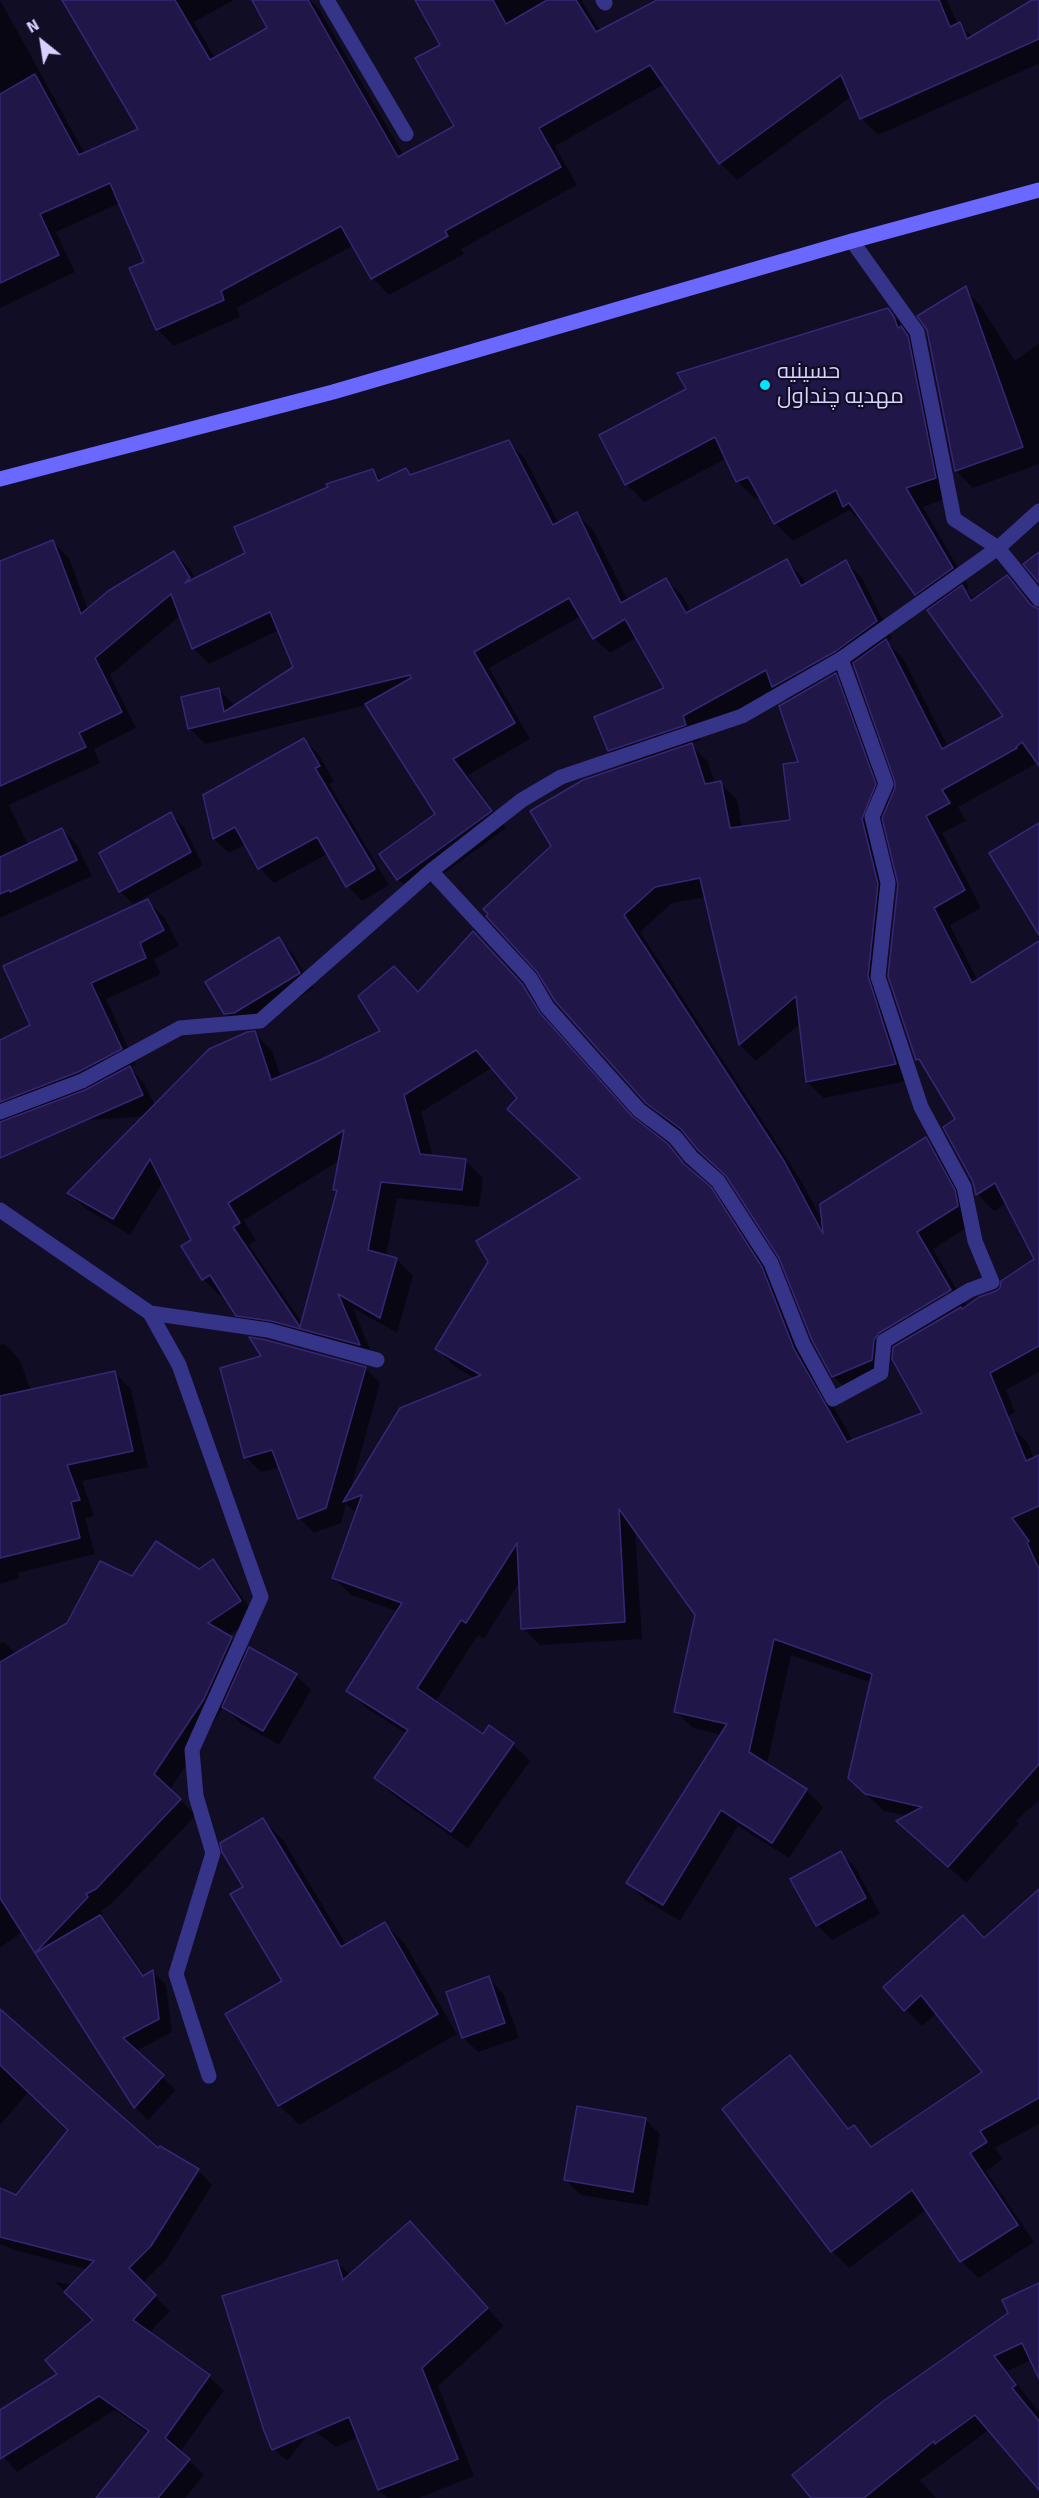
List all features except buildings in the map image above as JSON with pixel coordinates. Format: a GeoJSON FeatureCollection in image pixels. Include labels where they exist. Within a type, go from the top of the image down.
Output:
{"type":"FeatureCollection","features":[{"type":"Feature","properties":{"kind":"main road"},"geometry":{"type":"LineString","coordinates":[[0,478],[333,392],[852,241],[1039,190]]}},
{"type":"Feature","properties":{"kind":"street"},"geometry":{"type":"LineString","coordinates":[[327,0],[406,134]]}},
{"type":"Feature","properties":{"kind":"street"},"geometry":{"type":"LineString","coordinates":[[852,241],[917,332],[954,519],[998,548],[1039,599]]}},
{"type":"Feature","properties":{"kind":"street"},"geometry":{"type":"LineString","coordinates":[[0,1112],[82,1081],[180,1028],[260,1021],[431,871],[522,800],[561,777],[742,716],[841,659],[998,548],[1039,511]]}},
{"type":"Feature","properties":{"kind":"street"},"geometry":{"type":"LineString","coordinates":[[431,871],[530,978],[547,1007],[639,1110],[675,1137],[691,1157],[718,1181],[771,1263],[803,1344],[833,1399],[881,1373],[884,1341],[970,1290],[992,1282],[975,1241],[964,1187],[921,1107],[878,977],[888,883],[872,817],[886,784],[841,659]]}},
{"type":"Feature","properties":{"kind":"street"},"geometry":{"type":"LineString","coordinates":[[0,1210],[150,1313],[268,1330],[377,1360]]}},
{"type":"Feature","properties":{"kind":"street"},"geometry":{"type":"LineString","coordinates":[[150,1313],[179,1365],[261,1597],[192,1750],[196,1796],[213,1853],[176,1974],[209,2076]]}},
{"type":"Feature","properties":{"kind":"place","name":"حسینیه مهدیه چنداول"},"geometry":{"type":"Point","coordinates":[765,385]}}]}
